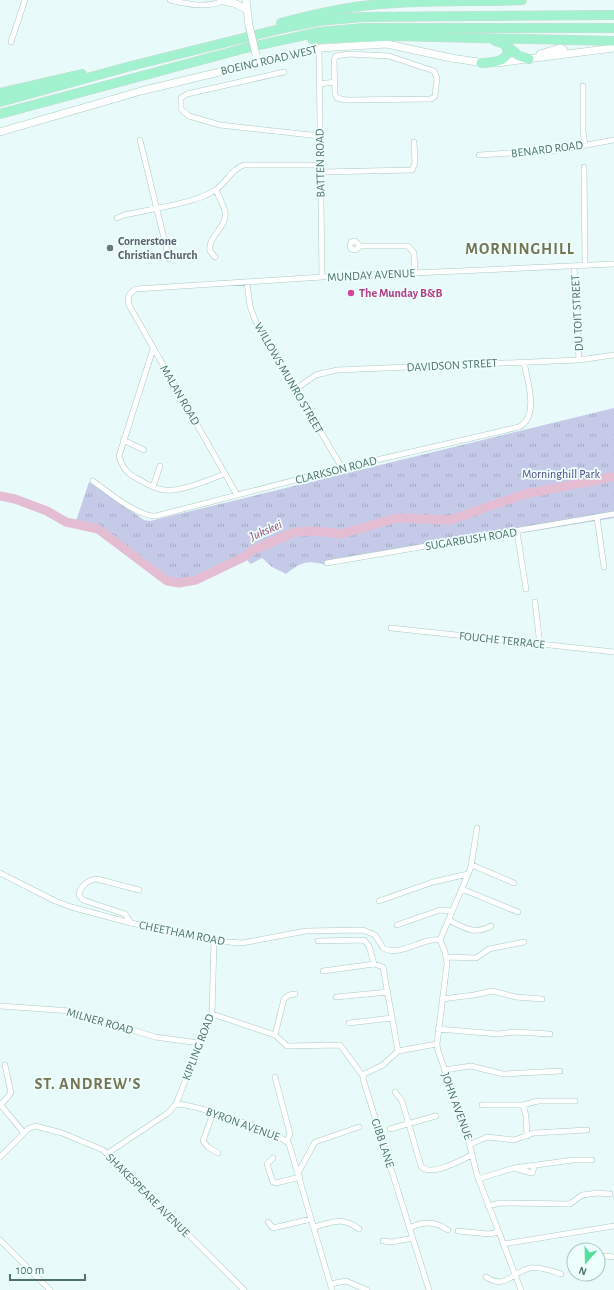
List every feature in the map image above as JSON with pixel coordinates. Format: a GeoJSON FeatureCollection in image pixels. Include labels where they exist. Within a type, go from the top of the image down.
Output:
{"type":"FeatureCollection","features":[{"type":"Feature","properties":{"kind":"highway"},"geometry":{"type":"LineString","coordinates":[[178,54],[256,29],[312,15],[372,5],[423,2],[522,0]]}},
{"type":"Feature","properties":{"kind":"highway"},"geometry":{"type":"LineString","coordinates":[[0,102],[131,66],[284,28],[340,19],[614,15]]}},
{"type":"Feature","properties":{"kind":"highway"},"geometry":{"type":"LineString","coordinates":[[0,114],[288,37],[340,30],[614,28]]}},
{"type":"Feature","properties":{"kind":"highway"},"geometry":{"type":"LineString","coordinates":[[246,48],[316,38],[349,37],[614,41]]}},
{"type":"Feature","properties":{"kind":"highway"},"geometry":{"type":"LineString","coordinates":[[472,39],[505,44],[519,56],[529,59]]}},
{"type":"Feature","properties":{"kind":"highway"},"geometry":{"type":"LineString","coordinates":[[481,63],[504,58],[508,52],[505,44]]}},
{"type":"Feature","properties":{"kind":"highway"},"geometry":{"type":"LineString","coordinates":[[0,92],[78,75],[131,66]]}},
{"type":"Feature","properties":{"kind":"highway"},"geometry":{"type":"LineString","coordinates":[[0,117],[42,103]]}},
{"type":"Feature","properties":{"kind":"street"},"geometry":{"type":"LineString","coordinates":[[11,42],[25,0]]}},
{"type":"Feature","properties":{"kind":"street"},"geometry":{"type":"LineString","coordinates":[[170,0],[196,4],[211,4],[223,0],[234,3],[246,9]]}},
{"type":"Feature","properties":{"kind":"street"},"geometry":{"type":"LineString","coordinates":[[246,0],[249,25],[258,62]]}},
{"type":"Feature","properties":{"kind":"street","name":"BOEING ROAD WEST"},"geometry":{"type":"LineString","coordinates":[[0,132],[141,91],[319,48],[387,44],[481,63],[508,62],[614,48]]}},
{"type":"Feature","properties":{"kind":"street","name":"BATTEN ROAD"},"geometry":{"type":"LineString","coordinates":[[319,48],[322,277]]}},
{"type":"Feature","properties":{"kind":"street"},"geometry":{"type":"LineString","coordinates":[[344,54],[382,55],[399,58],[434,71],[437,78],[435,96],[431,99],[341,100],[335,94],[334,82],[334,60],[336,56],[344,54]]}},
{"type":"Feature","properties":{"kind":"street"},"geometry":{"type":"LineString","coordinates":[[284,72],[187,94],[181,98],[181,109],[189,116],[220,125],[320,136]]}},
{"type":"Feature","properties":{"kind":"street"},"geometry":{"type":"LineString","coordinates":[[319,84],[334,82]]}},
{"type":"Feature","properties":{"kind":"street"},"geometry":{"type":"LineString","coordinates":[[583,86],[583,127],[586,132],[586,145]]}},
{"type":"Feature","properties":{"kind":"street"},"geometry":{"type":"LineString","coordinates":[[140,140],[169,259]]}},
{"type":"Feature","properties":{"kind":"street","name":"BENARD ROAD"},"geometry":{"type":"LineString","coordinates":[[479,155],[549,151],[614,140]]}},
{"type":"Feature","properties":{"kind":"street"},"geometry":{"type":"LineString","coordinates":[[321,172],[412,170],[415,163],[414,142]]}},
{"type":"Feature","properties":{"kind":"street"},"geometry":{"type":"LineString","coordinates":[[117,218],[196,198],[216,190],[235,169],[244,165],[320,166]]}},
{"type":"Feature","properties":{"kind":"street"},"geometry":{"type":"LineString","coordinates":[[584,167],[585,265]]}},
{"type":"Feature","properties":{"kind":"street"},"geometry":{"type":"LineString","coordinates":[[215,257],[210,251],[210,245],[223,225],[225,217],[223,204],[216,190]]}},
{"type":"Feature","properties":{"kind":"street"},"geometry":{"type":"LineString","coordinates":[[360,246],[408,246],[414,253],[415,273]]}},
{"type":"Feature","properties":{"kind":"street","name":"MUNDAY AVENUE"},"geometry":{"type":"LineString","coordinates":[[130,293],[136,289],[322,277],[614,264]]}},
{"type":"Feature","properties":{"kind":"street","name":"DU TOIT STREET"},"geometry":{"type":"LineString","coordinates":[[574,266],[579,360]]}},
{"type":"Feature","properties":{"kind":"street","name":"WILLOWS MUNRO STREET"},"geometry":{"type":"LineString","coordinates":[[247,282],[250,306],[253,315],[294,390],[342,468]]}},
{"type":"Feature","properties":{"kind":"street","name":"MALAN ROAD"},"geometry":{"type":"LineString","coordinates":[[130,293],[128,299],[129,305],[237,495]]}},
{"type":"Feature","properties":{"kind":"street"},"geometry":{"type":"LineString","coordinates":[[153,349],[123,440],[119,456],[122,468],[134,478],[166,491],[202,483],[225,474]]}},
{"type":"Feature","properties":{"kind":"street","name":"DAVIDSON STREET"},"geometry":{"type":"LineString","coordinates":[[294,390],[316,375],[337,370],[579,360],[614,355]]}},
{"type":"Feature","properties":{"kind":"street","name":"CLARKSON ROAD"},"geometry":{"type":"LineString","coordinates":[[92,481],[138,512],[148,516],[162,515],[342,468],[524,424],[532,411],[524,362]]}},
{"type":"Feature","properties":{"kind":"street"},"geometry":{"type":"LineString","coordinates":[[123,440],[144,450]]}},
{"type":"Feature","properties":{"kind":"street"},"geometry":{"type":"LineString","coordinates":[[153,487],[160,466]]}},
{"type":"Feature","properties":{"kind":"street","name":"SUGARBUSH ROAD"},"geometry":{"type":"LineString","coordinates":[[327,563],[517,532],[614,514]]}},
{"type":"Feature","properties":{"kind":"street"},"geometry":{"type":"LineString","coordinates":[[597,517],[604,567]]}},
{"type":"Feature","properties":{"kind":"street"},"geometry":{"type":"LineString","coordinates":[[517,532],[526,589]]}},
{"type":"Feature","properties":{"kind":"street"},"geometry":{"type":"LineString","coordinates":[[535,602],[540,645]]}},
{"type":"Feature","properties":{"kind":"street","name":"FOUCHE TERRACE"},"geometry":{"type":"LineString","coordinates":[[391,628],[614,652]]}},
{"type":"Feature","properties":{"kind":"street"},"geometry":{"type":"LineString","coordinates":[[440,940],[472,865],[477,828]]}},
{"type":"Feature","properties":{"kind":"street"},"geometry":{"type":"LineString","coordinates":[[472,865],[514,882]]}},
{"type":"Feature","properties":{"kind":"street","name":"CHEETHAM ROAD"},"geometry":{"type":"LineString","coordinates":[[0,873],[63,904],[131,923],[214,941],[242,943],[306,931],[363,930],[375,935],[381,946],[387,950],[395,951],[427,941],[440,940]]}},
{"type":"Feature","properties":{"kind":"street"},"geometry":{"type":"LineString","coordinates":[[379,901],[433,882],[468,874]]}},
{"type":"Feature","properties":{"kind":"street"},"geometry":{"type":"LineString","coordinates":[[131,923],[125,914],[80,898],[79,891],[84,885],[97,879],[139,890]]}},
{"type":"Feature","properties":{"kind":"street"},"geometry":{"type":"LineString","coordinates":[[462,888],[518,912]]}},
{"type":"Feature","properties":{"kind":"street"},"geometry":{"type":"LineString","coordinates":[[397,925],[440,910],[452,911]]}},
{"type":"Feature","properties":{"kind":"street"},"geometry":{"type":"LineString","coordinates":[[449,920],[471,931],[480,931],[491,926]]}},
{"type":"Feature","properties":{"kind":"street"},"geometry":{"type":"LineString","coordinates":[[318,941],[364,940],[369,946],[374,964]]}},
{"type":"Feature","properties":{"kind":"street","name":"JOHN AVENUE"},"geometry":{"type":"LineString","coordinates":[[440,940],[446,957],[446,969],[437,1044],[444,1070],[470,1144],[478,1179],[521,1290]]}},
{"type":"Feature","properties":{"kind":"street","name":"KIPLING ROAD"},"geometry":{"type":"LineString","coordinates":[[176,1104],[199,1043],[212,1014],[214,941]]}},
{"type":"Feature","properties":{"kind":"street"},"geometry":{"type":"LineString","coordinates":[[446,957],[476,958],[489,949],[524,942]]}},
{"type":"Feature","properties":{"kind":"street"},"geometry":{"type":"LineString","coordinates":[[323,970],[374,964],[384,968],[398,1051]]}},
{"type":"Feature","properties":{"kind":"street"},"geometry":{"type":"LineString","coordinates":[[442,998],[474,996],[492,991],[516,997],[542,999]]}},
{"type":"Feature","properties":{"kind":"street"},"geometry":{"type":"LineString","coordinates":[[336,997],[388,992]]}},
{"type":"Feature","properties":{"kind":"street"},"geometry":{"type":"LineString","coordinates":[[275,1035],[282,1004],[289,996],[295,994]]}},
{"type":"Feature","properties":{"kind":"street","name":"MILNER ROAD"},"geometry":{"type":"LineString","coordinates":[[0,1006],[72,1011],[155,1037],[199,1043]]}},
{"type":"Feature","properties":{"kind":"street"},"geometry":{"type":"LineString","coordinates":[[212,1014],[275,1035],[286,1046],[340,1045],[363,1076],[383,1065],[398,1051],[437,1044]]}},
{"type":"Feature","properties":{"kind":"street"},"geometry":{"type":"LineString","coordinates":[[349,1023],[392,1018]]}},
{"type":"Feature","properties":{"kind":"street"},"geometry":{"type":"LineString","coordinates":[[438,1030],[498,1034],[515,1032],[550,1034]]}},
{"type":"Feature","properties":{"kind":"street"},"geometry":{"type":"LineString","coordinates":[[5,1064],[11,1093],[0,1104],[24,1133]]}},
{"type":"Feature","properties":{"kind":"street"},"geometry":{"type":"LineString","coordinates":[[444,1070],[471,1066],[503,1074],[560,1071]]}},
{"type":"Feature","properties":{"kind":"street","name":"GIBB LANE"},"geometry":{"type":"LineString","coordinates":[[363,1076],[366,1091],[429,1290]]}},
{"type":"Feature","properties":{"kind":"street"},"geometry":{"type":"LineString","coordinates":[[275,1077],[290,1134],[287,1141]]}},
{"type":"Feature","properties":{"kind":"street"},"geometry":{"type":"LineString","coordinates":[[395,1092],[402,1101],[421,1166],[424,1169],[430,1171],[437,1169],[472,1155]]}},
{"type":"Feature","properties":{"kind":"street"},"geometry":{"type":"LineString","coordinates":[[482,1105],[523,1106],[538,1101],[575,1101]]}},
{"type":"Feature","properties":{"kind":"street"},"geometry":{"type":"LineString","coordinates":[[108,1153],[168,1113],[176,1104]]}},
{"type":"Feature","properties":{"kind":"street","name":"BYRON AVENUE"},"geometry":{"type":"LineString","coordinates":[[176,1104],[193,1106],[274,1134],[287,1141],[291,1147],[331,1287]]}},
{"type":"Feature","properties":{"kind":"street"},"geometry":{"type":"LineString","coordinates":[[523,1106],[526,1116],[527,1136]]}},
{"type":"Feature","properties":{"kind":"street"},"geometry":{"type":"LineString","coordinates":[[213,1113],[203,1141],[208,1147],[218,1153]]}},
{"type":"Feature","properties":{"kind":"street"},"geometry":{"type":"LineString","coordinates":[[390,1129],[436,1116]]}},
{"type":"Feature","properties":{"kind":"street","name":"SHAKESPEARE AVENUE"},"geometry":{"type":"LineString","coordinates":[[0,1156],[24,1133],[35,1126],[69,1135],[108,1153],[244,1290]]}},
{"type":"Feature","properties":{"kind":"street"},"geometry":{"type":"LineString","coordinates":[[272,1158],[267,1164],[273,1182],[276,1183],[299,1175],[315,1142],[359,1127]]}},
{"type":"Feature","properties":{"kind":"street"},"geometry":{"type":"LineString","coordinates":[[470,1144],[487,1137],[512,1140],[534,1134],[587,1130]]}},
{"type":"Feature","properties":{"kind":"street"},"geometry":{"type":"LineString","coordinates":[[478,1179],[514,1168],[531,1173],[535,1165],[592,1160]]}},
{"type":"Feature","properties":{"kind":"street"},"geometry":{"type":"LineString","coordinates":[[488,1206],[503,1203],[570,1204],[582,1195],[598,1193],[610,1194]]}},
{"type":"Feature","properties":{"kind":"street"},"geometry":{"type":"LineString","coordinates":[[268,1222],[272,1228],[312,1219]]}},
{"type":"Feature","properties":{"kind":"street"},"geometry":{"type":"LineString","coordinates":[[314,1227],[342,1220],[349,1222],[359,1229]]}},
{"type":"Feature","properties":{"kind":"street"},"geometry":{"type":"LineString","coordinates":[[409,1228],[429,1222],[439,1224],[448,1230]]}},
{"type":"Feature","properties":{"kind":"street"},"geometry":{"type":"LineString","coordinates":[[503,1244],[614,1226]]}},
{"type":"Feature","properties":{"kind":"street"},"geometry":{"type":"LineString","coordinates":[[458,1230],[489,1234],[499,1232]]}},
{"type":"Feature","properties":{"kind":"street"},"geometry":{"type":"LineString","coordinates":[[383,1241],[392,1242],[413,1238]]}},
{"type":"Feature","properties":{"kind":"street"},"geometry":{"type":"LineString","coordinates":[[0,1240],[50,1290]]}},
{"type":"Feature","properties":{"kind":"street"},"geometry":{"type":"LineString","coordinates":[[486,1277],[491,1282],[498,1284],[505,1282],[524,1270],[534,1267],[561,1274]]}},
{"type":"Feature","properties":{"kind":"street"},"geometry":{"type":"LineString","coordinates":[[331,1287],[346,1281],[367,1290]]}},
{"type":"Feature","properties":{"kind":"green space","name":"Morninghill Park"},"geometry":{"type":"Polygon","coordinates":[[[614,408],[614,518],[325,565],[308,562],[295,567],[286,574],[272,567],[262,558],[251,564],[244,557],[207,576],[177,582],[167,581],[98,529],[75,524],[89,482],[144,520],[150,521],[614,408]]]}},
{"type":"Feature","properties":{"kind":"waterway","name":"Jukskei"},"geometry":{"type":"LineString","coordinates":[[0,496],[15,499],[47,511],[66,522],[98,529],[167,581],[179,583],[196,580],[244,557],[253,550],[295,532],[315,531],[341,534],[397,518],[450,520],[525,494],[614,477]]}},
{"type":"Feature","properties":{"kind":"place","name":"Cornerstone Christian Church"},"geometry":{"type":"Point","coordinates":[110,248]}},
{"type":"Feature","properties":{"kind":"place","name":"The Munday B&B"},"geometry":{"type":"Point","coordinates":[351,293]}},
{"type":"Feature","properties":{"kind":"district","name":"MORNINGHILL"},"geometry":{"type":"Point","coordinates":[520,249]}},
{"type":"Feature","properties":{"kind":"district","name":"ST. ANDREW'S"},"geometry":{"type":"Point","coordinates":[88,1084]}}]}
